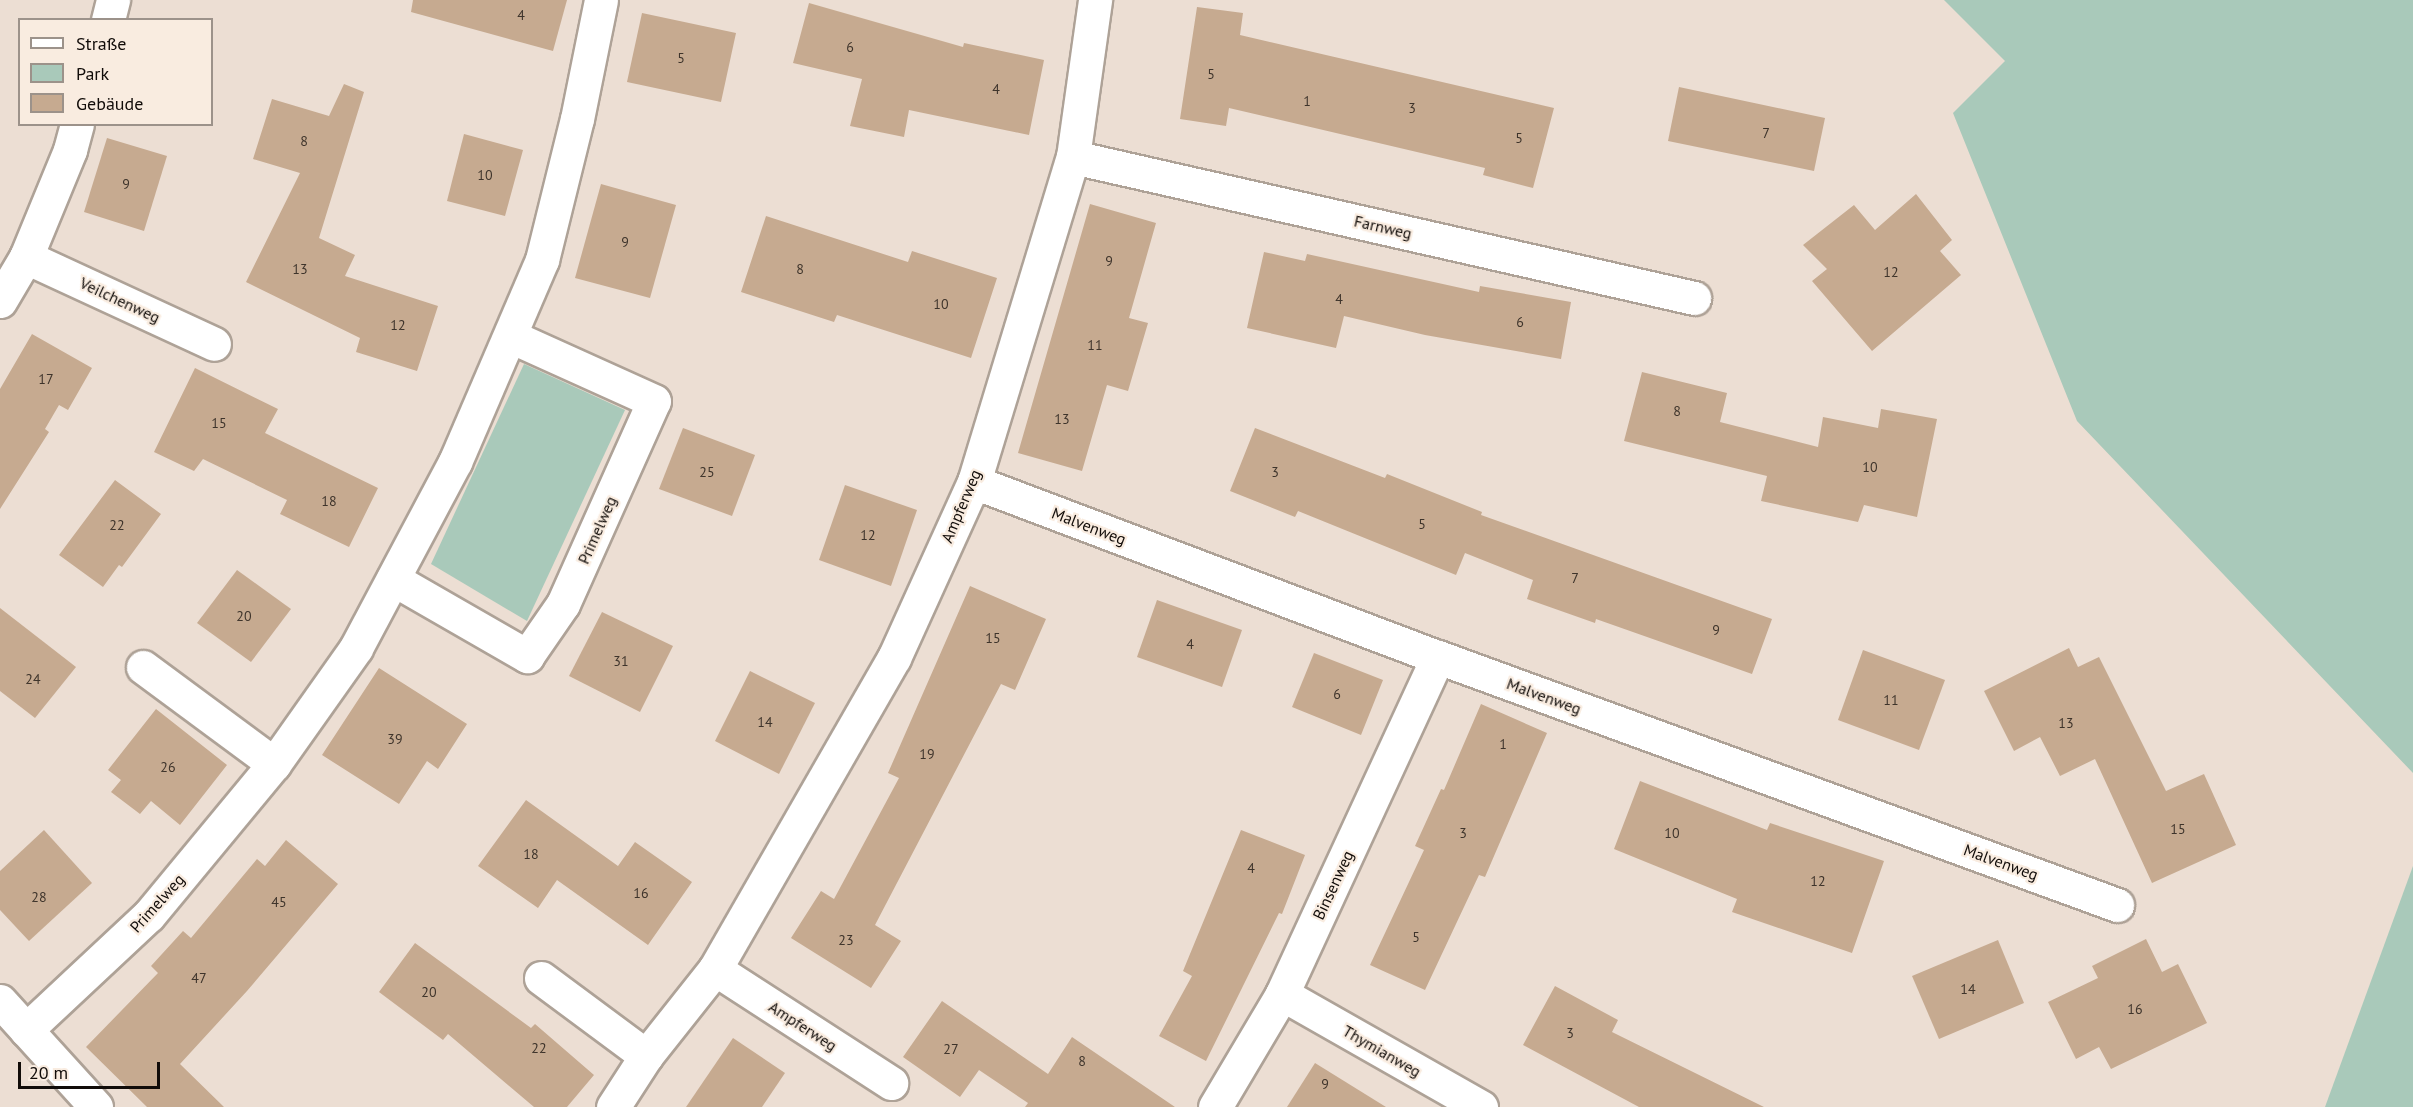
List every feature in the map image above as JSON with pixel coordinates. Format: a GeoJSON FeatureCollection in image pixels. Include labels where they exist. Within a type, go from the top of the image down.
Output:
{"type":"FeatureCollection","features":[{"type":"Feature","properties":{"kind":"street"},"geometry":{"type":"LineString","coordinates":[[108,18],[113,0]]}},
{"type":"Feature","properties":{"kind":"street","name":"Primelweg"},"geometry":{"type":"LineString","coordinates":[[26,1030],[149,915],[274,764],[356,648],[455,462],[542,260],[577,119],[601,0]]}},
{"type":"Feature","properties":{"kind":"street","name":"Ampferweg"},"geometry":{"type":"LineString","coordinates":[[613,1107],[646,1056],[715,969],[894,658],[974,482],[1073,157],[1095,0]]}},
{"type":"Feature","properties":{"kind":"street"},"geometry":{"type":"LineString","coordinates":[[0,301],[26,257],[70,150],[76,126]]}},
{"type":"Feature","properties":{"kind":"street","name":"Farnweg"},"geometry":{"type":"LineString","coordinates":[[1073,157],[1694,298]]}},
{"type":"Feature","properties":{"kind":"street","name":"Veilchenweg"},"geometry":{"type":"LineString","coordinates":[[26,257],[214,344]]}},
{"type":"Feature","properties":{"kind":"street","name":"Primelweg"},"geometry":{"type":"LineString","coordinates":[[393,579],[527,656],[563,604],[654,401],[510,336]]}},
{"type":"Feature","properties":{"kind":"street","name":"Malvenweg"},"geometry":{"type":"LineString","coordinates":[[974,482],[1438,657],[2117,905]]}},
{"type":"Feature","properties":{"kind":"street","name":"Binsenweg"},"geometry":{"type":"LineString","coordinates":[[1215,1107],[1282,994],[1438,657]]}},
{"type":"Feature","properties":{"kind":"street"},"geometry":{"type":"LineString","coordinates":[[143,668],[274,764]]}},
{"type":"Feature","properties":{"kind":"street","name":"Ampferweg"},"geometry":{"type":"LineString","coordinates":[[715,969],[891,1083]]}},
{"type":"Feature","properties":{"kind":"street"},"geometry":{"type":"LineString","coordinates":[[541,978],[646,1056]]}},
{"type":"Feature","properties":{"kind":"street","name":"Thymianweg"},"geometry":{"type":"LineString","coordinates":[[1282,994],[1481,1107]]}},
{"type":"Feature","properties":{"kind":"street"},"geometry":{"type":"LineString","coordinates":[[0,1001],[96,1107]]}},
{"type":"Feature","properties":{"kind":"green space"},"geometry":{"type":"Polygon","coordinates":[[[1944,0],[2413,0],[2413,773],[2077,421],[1953,113],[2005,61],[1944,0]]]}},
{"type":"Feature","properties":{"kind":"green space"},"geometry":{"type":"Polygon","coordinates":[[[524,364],[625,410],[527,621],[431,564],[524,364]]]}},
{"type":"Feature","properties":{"kind":"green space"},"geometry":{"type":"Polygon","coordinates":[[[2413,866],[2413,1107],[2325,1107],[2413,866]]]}},
{"type":"Feature","properties":{"kind":"building"},"geometry":{"type":"Polygon","coordinates":[[[413,0],[567,0],[553,51],[411,12],[413,0]]]}},
{"type":"Feature","properties":{"kind":"building"},"geometry":{"type":"Polygon","coordinates":[[[809,3],[963,47],[964,43],[1044,60],[1029,135],[909,110],[904,137],[850,126],[862,79],[793,63],[809,3]]]}},
{"type":"Feature","properties":{"kind":"building"},"geometry":{"type":"Polygon","coordinates":[[[1197,7],[1243,13],[1240,35],[1554,108],[1533,188],[1483,175],[1485,168],[1229,108],[1226,126],[1180,119],[1197,7]]]}},
{"type":"Feature","properties":{"kind":"building"},"geometry":{"type":"Polygon","coordinates":[[[642,13],[736,33],[721,102],[627,82],[642,13]]]}},
{"type":"Feature","properties":{"kind":"building"},"geometry":{"type":"Polygon","coordinates":[[[344,84],[364,92],[319,238],[355,255],[345,276],[438,306],[417,371],[356,352],[360,338],[246,282],[300,173],[253,159],[272,99],[329,116],[344,84]]]}},
{"type":"Feature","properties":{"kind":"building"},"geometry":{"type":"Polygon","coordinates":[[[1679,87],[1825,118],[1814,171],[1668,141],[1679,87]]]}},
{"type":"Feature","properties":{"kind":"building"},"geometry":{"type":"Polygon","coordinates":[[[464,134],[523,150],[505,216],[447,201],[464,134]]]}},
{"type":"Feature","properties":{"kind":"building"},"geometry":{"type":"Polygon","coordinates":[[[107,138],[167,156],[144,231],[84,212],[107,138]]]}},
{"type":"Feature","properties":{"kind":"building"},"geometry":{"type":"Polygon","coordinates":[[[601,184],[676,205],[650,298],[575,278],[601,184]]]}},
{"type":"Feature","properties":{"kind":"building"},"geometry":{"type":"Polygon","coordinates":[[[1916,194],[1952,240],[1940,251],[1961,275],[1872,351],[1812,281],[1827,269],[1803,245],[1854,205],[1875,230],[1916,194]]]}},
{"type":"Feature","properties":{"kind":"building"},"geometry":{"type":"Polygon","coordinates":[[[1090,204],[1156,223],[1129,318],[1148,323],[1128,391],[1107,385],[1082,471],[1018,453],[1090,204]]]}},
{"type":"Feature","properties":{"kind":"building"},"geometry":{"type":"Polygon","coordinates":[[[766,216],[908,262],[912,251],[997,278],[971,358],[837,315],[834,322],[741,292],[766,216]]]}},
{"type":"Feature","properties":{"kind":"building"},"geometry":{"type":"Polygon","coordinates":[[[1264,252],[1305,261],[1307,254],[1479,292],[1480,286],[1571,302],[1561,359],[1425,335],[1344,316],[1336,348],[1247,328],[1264,252]]]}},
{"type":"Feature","properties":{"kind":"building"},"geometry":{"type":"Polygon","coordinates":[[[32,334],[92,368],[68,410],[59,405],[45,429],[49,432],[0,509],[0,389],[32,334]]]}},
{"type":"Feature","properties":{"kind":"building"},"geometry":{"type":"Polygon","coordinates":[[[195,368],[278,409],[265,433],[378,488],[349,547],[280,514],[287,500],[203,459],[194,471],[154,452],[195,368]]]}},
{"type":"Feature","properties":{"kind":"building"},"geometry":{"type":"Polygon","coordinates":[[[1642,372],[1727,393],[1720,422],[1818,447],[1823,417],[1878,428],[1881,409],[1937,419],[1917,517],[1864,505],[1858,522],[1761,501],[1767,476],[1624,441],[1642,372]]]}},
{"type":"Feature","properties":{"kind":"building"},"geometry":{"type":"Polygon","coordinates":[[[683,428],[755,455],[732,516],[659,489],[683,428]]]}},
{"type":"Feature","properties":{"kind":"building"},"geometry":{"type":"Polygon","coordinates":[[[1255,428],[1385,478],[1387,474],[1482,512],[1481,515],[1772,619],[1752,674],[1596,619],[1595,623],[1527,599],[1533,580],[1465,553],[1456,575],[1298,511],[1295,517],[1230,491],[1255,428]]]}},
{"type":"Feature","properties":{"kind":"building"},"geometry":{"type":"Polygon","coordinates":[[[115,480],[161,514],[122,567],[119,565],[103,587],[59,555],[115,480]]]}},
{"type":"Feature","properties":{"kind":"building"},"geometry":{"type":"Polygon","coordinates":[[[845,485],[917,510],[891,586],[819,560],[845,485]]]}},
{"type":"Feature","properties":{"kind":"building"},"geometry":{"type":"Polygon","coordinates":[[[237,570],[291,609],[251,662],[197,623],[237,570]]]}},
{"type":"Feature","properties":{"kind":"building"},"geometry":{"type":"Polygon","coordinates":[[[970,586],[1046,619],[1015,690],[1001,684],[875,925],[901,941],[871,988],[791,938],[821,891],[834,899],[899,778],[888,773],[970,586]]]}},
{"type":"Feature","properties":{"kind":"building"},"geometry":{"type":"Polygon","coordinates":[[[1157,600],[1242,630],[1222,687],[1137,657],[1157,600]]]}},
{"type":"Feature","properties":{"kind":"building"},"geometry":{"type":"Polygon","coordinates":[[[0,608],[76,667],[35,718],[0,691],[0,608]]]}},
{"type":"Feature","properties":{"kind":"building"},"geometry":{"type":"Polygon","coordinates":[[[602,612],[673,646],[640,712],[569,676],[602,612]]]}},
{"type":"Feature","properties":{"kind":"building"},"geometry":{"type":"Polygon","coordinates":[[[2069,648],[2078,667],[2099,657],[2166,791],[2204,774],[2236,845],[2152,883],[2095,759],[2060,776],[2040,737],[2014,751],[1984,691],[2069,648]]]}},
{"type":"Feature","properties":{"kind":"building"},"geometry":{"type":"Polygon","coordinates":[[[1863,650],[1945,680],[1919,750],[1838,720],[1863,650]]]}},
{"type":"Feature","properties":{"kind":"building"},"geometry":{"type":"Polygon","coordinates":[[[1314,653],[1383,680],[1361,735],[1292,707],[1314,653]]]}},
{"type":"Feature","properties":{"kind":"building"},"geometry":{"type":"Polygon","coordinates":[[[379,668],[467,724],[438,769],[427,761],[399,804],[322,755],[379,668]]]}},
{"type":"Feature","properties":{"kind":"building"},"geometry":{"type":"Polygon","coordinates":[[[750,671],[815,703],[779,774],[715,741],[750,671]]]}},
{"type":"Feature","properties":{"kind":"building"},"geometry":{"type":"Polygon","coordinates":[[[1481,704],[1547,733],[1485,877],[1479,875],[1425,990],[1370,965],[1424,850],[1415,846],[1441,789],[1444,790],[1481,704]]]}},
{"type":"Feature","properties":{"kind":"building"},"geometry":{"type":"Polygon","coordinates":[[[156,709],[227,765],[180,825],[151,801],[140,814],[111,792],[121,780],[108,770],[156,709]]]}},
{"type":"Feature","properties":{"kind":"building"},"geometry":{"type":"Polygon","coordinates":[[[1640,781],[1767,830],[1770,823],[1884,861],[1852,953],[1732,912],[1737,899],[1614,849],[1640,781]]]}},
{"type":"Feature","properties":{"kind":"building"},"geometry":{"type":"Polygon","coordinates":[[[526,800],[618,866],[635,842],[692,882],[648,945],[557,880],[538,908],[478,866],[526,800]]]}},
{"type":"Feature","properties":{"kind":"building"},"geometry":{"type":"Polygon","coordinates":[[[44,830],[92,883],[29,941],[0,910],[0,871],[44,830]]]}},
{"type":"Feature","properties":{"kind":"building"},"geometry":{"type":"Polygon","coordinates":[[[1241,830],[1305,855],[1282,914],[1279,913],[1206,1061],[1159,1036],[1192,976],[1183,971],[1241,830]]]}},
{"type":"Feature","properties":{"kind":"building"},"geometry":{"type":"Polygon","coordinates":[[[286,840],[338,884],[247,991],[180,1064],[224,1107],[147,1107],[86,1047],[158,973],[151,966],[183,931],[191,938],[257,859],[265,866],[286,840]]]}},
{"type":"Feature","properties":{"kind":"building"},"geometry":{"type":"Polygon","coordinates":[[[2146,939],[2162,972],[2178,964],[2207,1023],[2111,1069],[2099,1047],[2076,1059],[2048,1002],[2098,978],[2092,966],[2146,939]]]}},
{"type":"Feature","properties":{"kind":"building"},"geometry":{"type":"Polygon","coordinates":[[[1998,940],[2024,1003],[1939,1039],[1912,976],[1998,940]]]}},
{"type":"Feature","properties":{"kind":"building"},"geometry":{"type":"Polygon","coordinates":[[[415,943],[531,1028],[535,1024],[594,1075],[567,1107],[534,1107],[448,1034],[443,1040],[379,992],[415,943]]]}},
{"type":"Feature","properties":{"kind":"building"},"geometry":{"type":"Polygon","coordinates":[[[1555,986],[1618,1020],[1612,1032],[1764,1107],[1639,1107],[1523,1045],[1555,986]]]}},
{"type":"Feature","properties":{"kind":"building"},"geometry":{"type":"Polygon","coordinates":[[[942,1001],[1048,1074],[1072,1037],[1175,1107],[1025,1107],[1028,1103],[979,1070],[960,1097],[903,1057],[942,1001]]]}},
{"type":"Feature","properties":{"kind":"building"},"geometry":{"type":"Polygon","coordinates":[[[733,1038],[785,1073],[762,1107],[686,1107],[733,1038]]]}},
{"type":"Feature","properties":{"kind":"building"},"geometry":{"type":"Polygon","coordinates":[[[1315,1063],[1386,1107],[1287,1107],[1315,1063]]]}}]}
